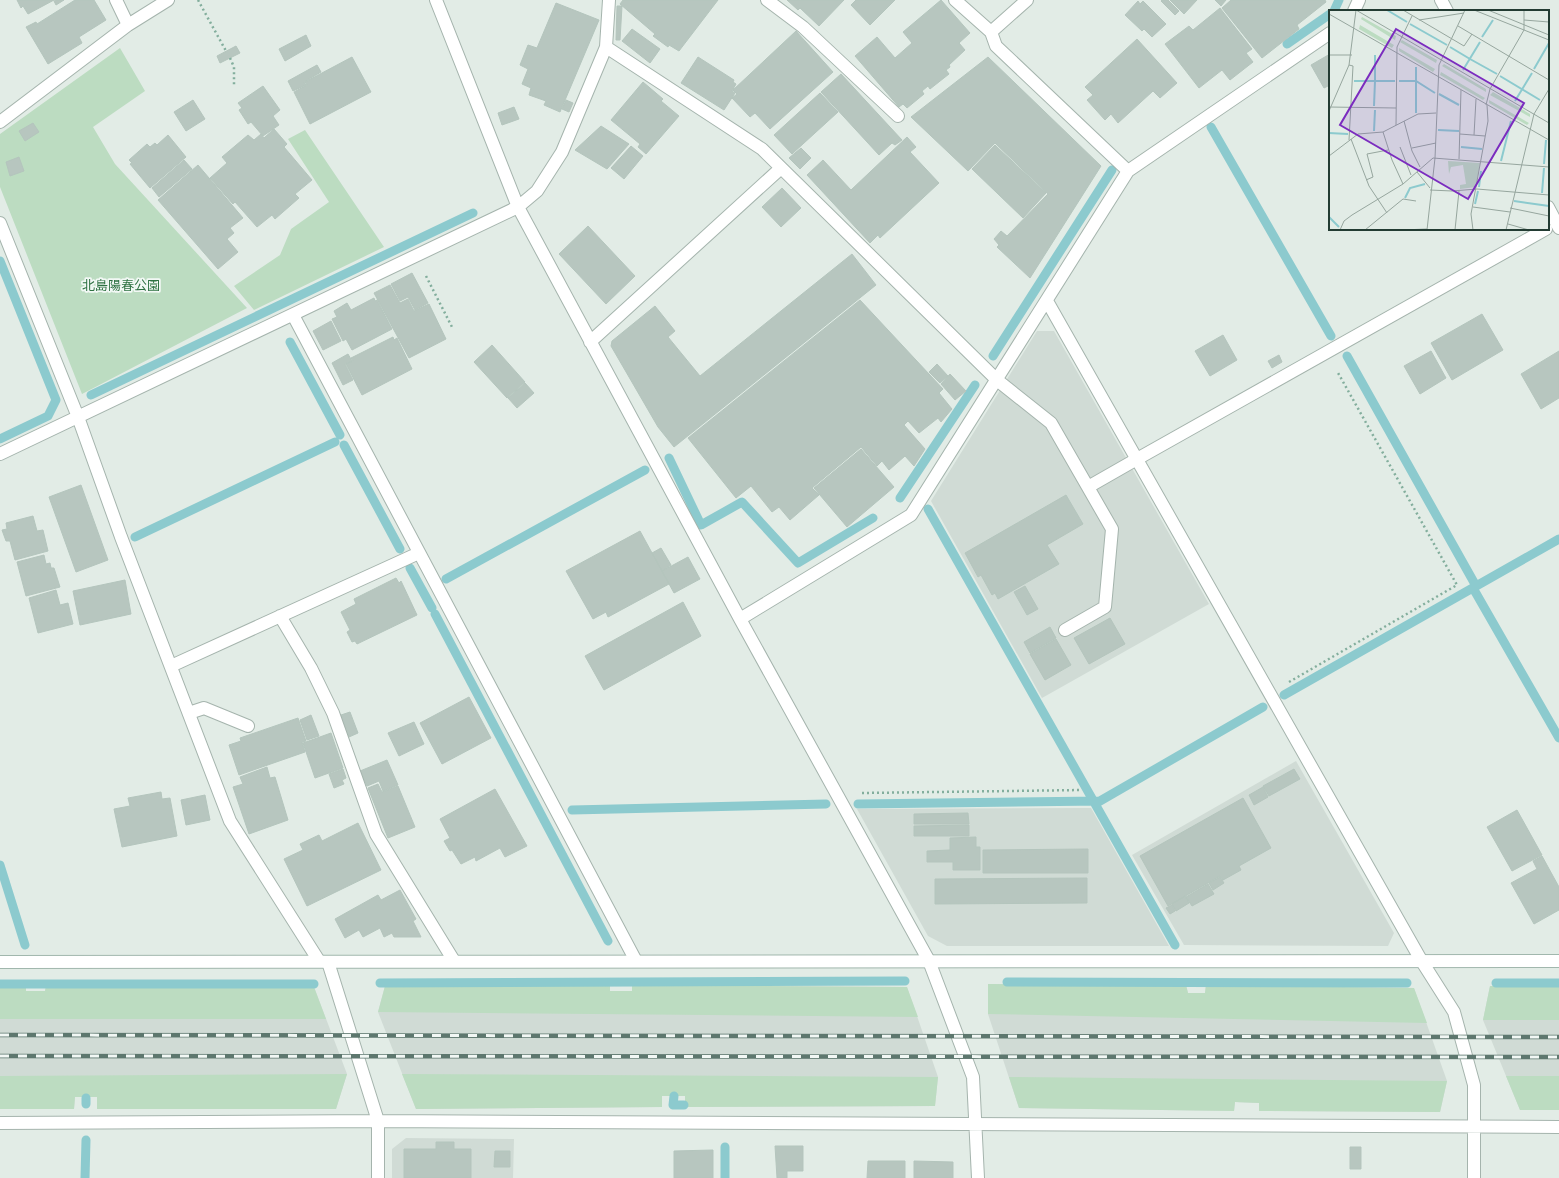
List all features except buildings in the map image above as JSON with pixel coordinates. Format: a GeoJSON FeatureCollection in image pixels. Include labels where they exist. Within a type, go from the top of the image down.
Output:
{"type":"FeatureCollection","features":[{"type":"Feature","properties":{"kind":"street"},"geometry":{"type":"LineString","coordinates":[[116,0],[128,25]]}},
{"type":"Feature","properties":{"kind":"street"},"geometry":{"type":"LineString","coordinates":[[0,122],[128,25],[168,0]]}},
{"type":"Feature","properties":{"kind":"street"},"geometry":{"type":"LineString","coordinates":[[436,0],[518,207],[740,619],[929,961],[973,1077],[974,1124],[978,1178]]}},
{"type":"Feature","properties":{"kind":"street"},"geometry":{"type":"LineString","coordinates":[[0,454],[518,207],[536,191],[562,152],[606,48],[609,0]]}},
{"type":"Feature","properties":{"kind":"street"},"geometry":{"type":"LineString","coordinates":[[767,0],[803,27],[898,116]]}},
{"type":"Feature","properties":{"kind":"street"},"geometry":{"type":"LineString","coordinates":[[955,0],[991,32],[996,46],[1128,170]]}},
{"type":"Feature","properties":{"kind":"street"},"geometry":{"type":"LineString","coordinates":[[991,32],[1026,0]]}},
{"type":"Feature","properties":{"kind":"street"},"geometry":{"type":"LineString","coordinates":[[1354,10],[1358,0]]}},
{"type":"Feature","properties":{"kind":"street"},"geometry":{"type":"LineString","coordinates":[[1441,0],[1446,10]]}},
{"type":"Feature","properties":{"kind":"street"},"geometry":{"type":"LineString","coordinates":[[740,619],[911,515],[998,380],[1128,170],[1329,34]]}},
{"type":"Feature","properties":{"kind":"street"},"geometry":{"type":"LineString","coordinates":[[606,48],[762,149],[998,380],[1051,422],[1112,529],[1104,607],[1065,630]]}},
{"type":"Feature","properties":{"kind":"street"},"geometry":{"type":"LineString","coordinates":[[590,342],[781,168]]}},
{"type":"Feature","properties":{"kind":"street"},"geometry":{"type":"LineString","coordinates":[[1549,210],[1554,226]]}},
{"type":"Feature","properties":{"kind":"street"},"geometry":{"type":"LineString","coordinates":[[0,223],[78,417],[121,536],[230,821],[323,962],[378,1121],[378,1178]]}},
{"type":"Feature","properties":{"kind":"street"},"geometry":{"type":"LineString","coordinates":[[1088,488],[1326,351],[1547,230]]}},
{"type":"Feature","properties":{"kind":"street"},"geometry":{"type":"LineString","coordinates":[[1047,301],[1421,960],[1454,1012],[1474,1085],[1474,1178]]}},
{"type":"Feature","properties":{"kind":"street"},"geometry":{"type":"LineString","coordinates":[[293,315],[636,961]]}},
{"type":"Feature","properties":{"kind":"street"},"geometry":{"type":"LineString","coordinates":[[170,666],[419,553]]}},
{"type":"Feature","properties":{"kind":"street"},"geometry":{"type":"LineString","coordinates":[[280,616],[311,668],[333,713],[376,834],[454,961]]}},
{"type":"Feature","properties":{"kind":"street"},"geometry":{"type":"LineString","coordinates":[[189,713],[204,708],[248,726]]}},
{"type":"Feature","properties":{"kind":"street"},"geometry":{"type":"LineString","coordinates":[[0,962],[1559,961]]}},
{"type":"Feature","properties":{"kind":"street"},"geometry":{"type":"LineString","coordinates":[[0,1123],[378,1121],[1559,1127]]}},
{"type":"Feature","properties":{"kind":"path"},"geometry":{"type":"LineString","coordinates":[[198,0],[226,51]]}},
{"type":"Feature","properties":{"kind":"path"},"geometry":{"type":"LineString","coordinates":[[230,58],[234,67],[234,85]]}},
{"type":"Feature","properties":{"kind":"path"},"geometry":{"type":"LineString","coordinates":[[415,256],[454,329]]}},
{"type":"Feature","properties":{"kind":"path"},"geometry":{"type":"LineString","coordinates":[[1270,694],[1457,585],[1326,351]]}},
{"type":"Feature","properties":{"kind":"path"},"geometry":{"type":"LineString","coordinates":[[837,793],[1082,790]]}},
{"type":"Feature","properties":{"kind":"shaded area"},"geometry":{"type":"Polygon","coordinates":[[[1037,331],[1054,331],[1209,604],[1042,698],[931,501],[1037,331]]]}},
{"type":"Feature","properties":{"kind":"shaded area"},"geometry":{"type":"Polygon","coordinates":[[[1296,761],[1394,933],[1388,946],[1184,945],[1132,855],[1296,761]]]}},
{"type":"Feature","properties":{"kind":"shaded area"},"geometry":{"type":"Polygon","coordinates":[[[1091,808],[1169,946],[947,946],[928,936],[857,809],[1091,808]]]}},
{"type":"Feature","properties":{"kind":"shaded area"},"geometry":{"type":"Polygon","coordinates":[[[988,984],[1186,985],[1188,993],[1205,993],[1206,985],[1414,988],[1447,1081],[1440,1112],[1259,1111],[1259,1103],[1235,1102],[1234,1111],[1019,1108],[988,1014],[988,984]]]}},
{"type":"Feature","properties":{"kind":"shaded area"},"geometry":{"type":"Polygon","coordinates":[[[610,985],[610,991],[632,991],[632,985],[907,987],[938,1077],[935,1106],[685,1107],[685,1096],[662,1096],[662,1107],[416,1109],[378,1012],[385,986],[610,985]]]}},
{"type":"Feature","properties":{"kind":"shaded area"},"geometry":{"type":"Polygon","coordinates":[[[0,986],[26,986],[26,991],[45,991],[46,986],[314,987],[347,1074],[336,1109],[97,1109],[97,1097],[75,1097],[74,1109],[0,1109],[0,986]]]}},
{"type":"Feature","properties":{"kind":"shaded area"},"geometry":{"type":"Polygon","coordinates":[[[1490,986],[1559,986],[1559,1110],[1520,1110],[1483,1020],[1490,986]]]}},
{"type":"Feature","properties":{"kind":"shaded area"},"geometry":{"type":"Polygon","coordinates":[[[406,1138],[514,1139],[513,1178],[392,1178],[392,1149],[406,1138]]]}},
{"type":"Feature","properties":{"kind":"green space","name":"北島陽春公園"},"geometry":{"type":"Polygon","coordinates":[[[120,48],[145,91],[93,127],[115,164],[247,308],[82,394],[0,187],[0,134],[120,48]]]}},
{"type":"Feature","properties":{"kind":"green space"},"geometry":{"type":"Polygon","coordinates":[[[305,130],[384,247],[254,310],[234,286],[280,255],[291,229],[329,202],[288,139],[305,130]]]}},
{"type":"Feature","properties":{"kind":"green space"},"geometry":{"type":"Polygon","coordinates":[[[988,984],[1186,985],[1188,993],[1205,993],[1206,985],[1414,988],[1427,1023],[988,1014],[988,984]]]}},
{"type":"Feature","properties":{"kind":"green space"},"geometry":{"type":"Polygon","coordinates":[[[610,985],[610,991],[632,991],[632,985],[907,987],[918,1017],[378,1012],[385,986],[610,985]]]}},
{"type":"Feature","properties":{"kind":"green space"},"geometry":{"type":"Polygon","coordinates":[[[0,986],[26,986],[26,991],[45,991],[46,986],[314,987],[326,1019],[0,1019],[0,986]]]}},
{"type":"Feature","properties":{"kind":"green space"},"geometry":{"type":"Polygon","coordinates":[[[1490,986],[1559,986],[1559,1020],[1483,1020],[1490,986]]]}},
{"type":"Feature","properties":{"kind":"green space"},"geometry":{"type":"Polygon","coordinates":[[[347,1074],[336,1109],[97,1109],[97,1097],[75,1097],[74,1109],[0,1109],[0,1076],[347,1074]]]}},
{"type":"Feature","properties":{"kind":"green space"},"geometry":{"type":"Polygon","coordinates":[[[402,1074],[938,1077],[935,1106],[685,1107],[685,1096],[662,1096],[662,1107],[416,1109],[402,1074]]]}},
{"type":"Feature","properties":{"kind":"green space"},"geometry":{"type":"Polygon","coordinates":[[[1506,1076],[1559,1076],[1559,1110],[1520,1110],[1506,1076]]]}},
{"type":"Feature","properties":{"kind":"green space"},"geometry":{"type":"Polygon","coordinates":[[[1009,1077],[1447,1081],[1440,1112],[1259,1111],[1259,1103],[1235,1102],[1234,1111],[1019,1108],[1009,1077]]]}},
{"type":"Feature","properties":{"kind":"waterway"},"geometry":{"type":"LineString","coordinates":[[1334,10],[1339,0]]}},
{"type":"Feature","properties":{"kind":"waterway"},"geometry":{"type":"LineString","coordinates":[[1287,44],[1329,15]]}},
{"type":"Feature","properties":{"kind":"waterway"},"geometry":{"type":"LineString","coordinates":[[1211,127],[1331,336]]}},
{"type":"Feature","properties":{"kind":"waterway"},"geometry":{"type":"LineString","coordinates":[[993,356],[1112,170]]}},
{"type":"Feature","properties":{"kind":"waterway"},"geometry":{"type":"LineString","coordinates":[[91,395],[473,213]]}},
{"type":"Feature","properties":{"kind":"waterway"},"geometry":{"type":"LineString","coordinates":[[0,261],[56,400],[48,416],[0,439]]}},
{"type":"Feature","properties":{"kind":"waterway"},"geometry":{"type":"LineString","coordinates":[[290,342],[340,435]]}},
{"type":"Feature","properties":{"kind":"waterway"},"geometry":{"type":"LineString","coordinates":[[1347,356],[1476,586]]}},
{"type":"Feature","properties":{"kind":"waterway"},"geometry":{"type":"LineString","coordinates":[[900,498],[975,385]]}},
{"type":"Feature","properties":{"kind":"waterway"},"geometry":{"type":"LineString","coordinates":[[135,537],[335,442]]}},
{"type":"Feature","properties":{"kind":"waterway"},"geometry":{"type":"LineString","coordinates":[[344,445],[400,549]]}},
{"type":"Feature","properties":{"kind":"waterway"},"geometry":{"type":"LineString","coordinates":[[669,458],[701,525],[742,502],[798,563],[873,518]]}},
{"type":"Feature","properties":{"kind":"waterway"},"geometry":{"type":"LineString","coordinates":[[446,579],[645,470]]}},
{"type":"Feature","properties":{"kind":"waterway"},"geometry":{"type":"LineString","coordinates":[[928,509],[1175,945]]}},
{"type":"Feature","properties":{"kind":"waterway"},"geometry":{"type":"LineString","coordinates":[[1284,695],[1559,539]]}},
{"type":"Feature","properties":{"kind":"waterway"},"geometry":{"type":"LineString","coordinates":[[410,568],[432,608]]}},
{"type":"Feature","properties":{"kind":"waterway"},"geometry":{"type":"LineString","coordinates":[[1473,588],[1559,738]]}},
{"type":"Feature","properties":{"kind":"waterway"},"geometry":{"type":"LineString","coordinates":[[435,614],[608,941]]}},
{"type":"Feature","properties":{"kind":"waterway"},"geometry":{"type":"LineString","coordinates":[[858,804],[1100,801],[1263,707]]}},
{"type":"Feature","properties":{"kind":"waterway"},"geometry":{"type":"LineString","coordinates":[[572,810],[826,804]]}},
{"type":"Feature","properties":{"kind":"waterway"},"geometry":{"type":"LineString","coordinates":[[0,865],[25,945]]}},
{"type":"Feature","properties":{"kind":"waterway"},"geometry":{"type":"LineString","coordinates":[[380,983],[905,981]]}},
{"type":"Feature","properties":{"kind":"waterway"},"geometry":{"type":"LineString","coordinates":[[1007,982],[1407,983]]}},
{"type":"Feature","properties":{"kind":"waterway"},"geometry":{"type":"LineString","coordinates":[[1496,983],[1559,983]]}},
{"type":"Feature","properties":{"kind":"waterway"},"geometry":{"type":"LineString","coordinates":[[0,984],[314,984]]}},
{"type":"Feature","properties":{"kind":"waterway"},"geometry":{"type":"LineString","coordinates":[[674,1096],[673,1105],[684,1105]]}},
{"type":"Feature","properties":{"kind":"waterway"},"geometry":{"type":"LineString","coordinates":[[86,1098],[86,1104]]}},
{"type":"Feature","properties":{"kind":"waterway"},"geometry":{"type":"LineString","coordinates":[[85,1178],[86,1140]]}},
{"type":"Feature","properties":{"kind":"waterway"},"geometry":{"type":"LineString","coordinates":[[725,1147],[725,1178]]}},
{"type":"Feature","properties":{"kind":"railway"},"geometry":{"type":"LineString","coordinates":[[0,1035],[1559,1037]]}},
{"type":"Feature","properties":{"kind":"railway"},"geometry":{"type":"LineString","coordinates":[[0,1056],[1559,1057]]}}]}
